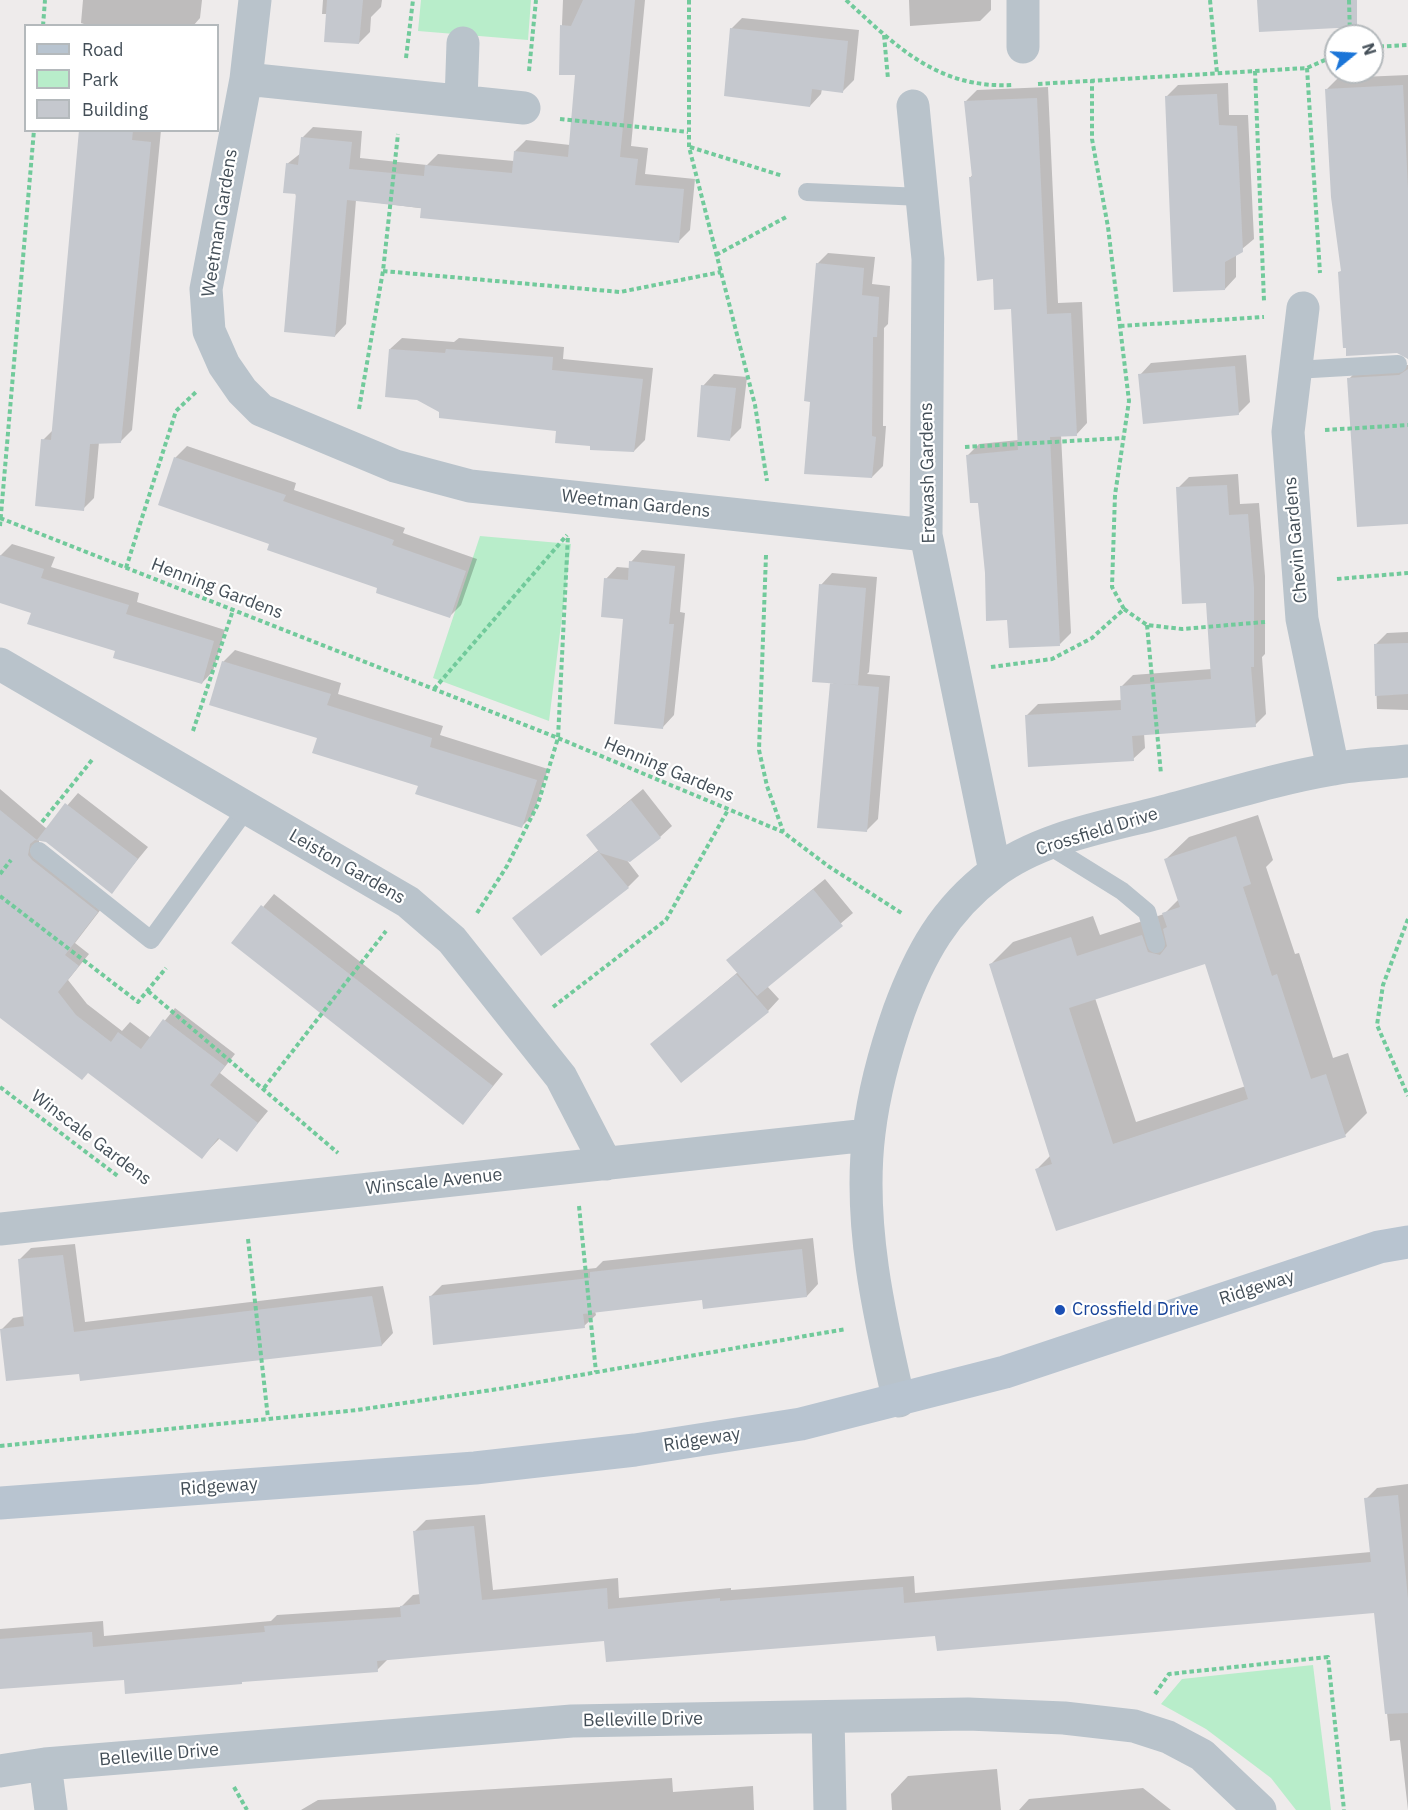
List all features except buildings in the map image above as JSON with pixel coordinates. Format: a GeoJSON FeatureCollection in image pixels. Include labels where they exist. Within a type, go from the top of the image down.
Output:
{"type":"FeatureCollection","features":[{"type":"Feature","properties":{"kind":"street","name":"Weetman Gardens"},"geometry":{"type":"LineString","coordinates":[[255,0],[246,79],[206,289],[209,331],[224,365],[242,391],[261,410],[395,466],[470,486],[926,535]]}},
{"type":"Feature","properties":{"kind":"street"},"geometry":{"type":"LineString","coordinates":[[1023,0],[1023,47]]}},
{"type":"Feature","properties":{"kind":"street"},"geometry":{"type":"LineString","coordinates":[[461,101],[463,44]]}},
{"type":"Feature","properties":{"kind":"street"},"geometry":{"type":"LineString","coordinates":[[246,79],[525,108]]}},
{"type":"Feature","properties":{"kind":"street","name":"Erewash Gardens"},"geometry":{"type":"LineString","coordinates":[[913,106],[928,259],[926,535],[996,871]]}},
{"type":"Feature","properties":{"kind":"street","name":"Chevin Gardens"},"geometry":{"type":"LineString","coordinates":[[1303,308],[1288,432],[1302,619],[1334,769]]}},
{"type":"Feature","properties":{"kind":"street","name":"Leiston Gardens"},"geometry":{"type":"LineString","coordinates":[[0,664],[408,902],[452,940],[561,1077],[591,1165]]}},
{"type":"Feature","properties":{"kind":"street","name":"Crossfield Drive"},"geometry":{"type":"LineString","coordinates":[[899,1401],[881,1323],[866,1191],[868,1135],[887,1047],[905,996],[933,935],[962,899],[996,871],[1048,845],[1164,812],[1334,769],[1408,761]]}},
{"type":"Feature","properties":{"kind":"street","name":"Winscale Avenue"},"geometry":{"type":"LineString","coordinates":[[0,1229],[868,1135]]}},
{"type":"Feature","properties":{"kind":"street","name":"Ridgeway"},"geometry":{"type":"LineString","coordinates":[[0,1503],[475,1468],[635,1450],[801,1424],[899,1401],[1005,1372],[1394,1245],[1408,1229]]}},
{"type":"Feature","properties":{"kind":"street","name":"Belleville Drive"},"geometry":{"type":"LineString","coordinates":[[0,1772],[45,1764],[572,1721],[968,1714],[1064,1718],[1134,1726],[1168,1737],[1202,1755],[1260,1810]]}},
{"type":"Feature","properties":{"kind":"street"},"geometry":{"type":"LineString","coordinates":[[828,1717],[830,1810]]}},
{"type":"Feature","properties":{"kind":"street"},"geometry":{"type":"LineString","coordinates":[[45,1764],[51,1810]]}},
{"type":"Feature","properties":{"kind":"lane"},"geometry":{"type":"LineString","coordinates":[[807,192],[922,197]]}},
{"type":"Feature","properties":{"kind":"lane"},"geometry":{"type":"LineString","coordinates":[[1295,370],[1398,364]]}},
{"type":"Feature","properties":{"kind":"lane"},"geometry":{"type":"LineString","coordinates":[[39,850],[151,940],[247,808]]}},
{"type":"Feature","properties":{"kind":"lane"},"geometry":{"type":"LineString","coordinates":[[1048,845],[1122,891],[1147,912],[1156,944]]}},
{"type":"Feature","properties":{"kind":"path"},"geometry":{"type":"LineString","coordinates":[[43,24],[45,0]]}},
{"type":"Feature","properties":{"kind":"path"},"geometry":{"type":"LineString","coordinates":[[352,448],[383,271],[413,0]]}},
{"type":"Feature","properties":{"kind":"path"},"geometry":{"type":"LineString","coordinates":[[536,0],[525,108],[534,117],[688,132]]}},
{"type":"Feature","properties":{"kind":"path"},"geometry":{"type":"LineString","coordinates":[[689,0],[689,147],[754,405],[769,491],[759,750],[767,786],[783,832]]}},
{"type":"Feature","properties":{"kind":"path"},"geometry":{"type":"LineString","coordinates":[[846,0],[910,57],[938,73],[970,82],[1015,85]]}},
{"type":"Feature","properties":{"kind":"path"},"geometry":{"type":"LineString","coordinates":[[1210,0],[1217,73]]}},
{"type":"Feature","properties":{"kind":"path"},"geometry":{"type":"LineString","coordinates":[[1349,0],[1350,24]]}},
{"type":"Feature","properties":{"kind":"path"},"geometry":{"type":"LineString","coordinates":[[1384,46],[1408,45]]}},
{"type":"Feature","properties":{"kind":"path"},"geometry":{"type":"LineString","coordinates":[[1026,84],[1307,68],[1324,60]]}},
{"type":"Feature","properties":{"kind":"path"},"geometry":{"type":"LineString","coordinates":[[1120,326],[1265,317],[1322,304],[1307,68]]}},
{"type":"Feature","properties":{"kind":"path"},"geometry":{"type":"LineString","coordinates":[[1256,71],[1265,317]]}},
{"type":"Feature","properties":{"kind":"path"},"geometry":{"type":"LineString","coordinates":[[1092,80],[1092,139],[1108,227],[1129,401],[1115,495],[1112,587],[1124,609],[1147,626],[1182,629],[1302,619]]}},
{"type":"Feature","properties":{"kind":"path"},"geometry":{"type":"LineString","coordinates":[[0,526],[34,132]]}},
{"type":"Feature","properties":{"kind":"path"},"geometry":{"type":"LineString","coordinates":[[689,147],[803,182],[807,192],[801,209],[717,255]]}},
{"type":"Feature","properties":{"kind":"path"},"geometry":{"type":"LineString","coordinates":[[383,271],[620,292],[721,272]]}},
{"type":"Feature","properties":{"kind":"path"},"geometry":{"type":"LineString","coordinates":[[126,568],[176,411],[224,365]]}},
{"type":"Feature","properties":{"kind":"path"},"geometry":{"type":"LineString","coordinates":[[1288,432],[1408,425]]}},
{"type":"Feature","properties":{"kind":"path"},"geometry":{"type":"LineString","coordinates":[[926,450],[1123,438]]}},
{"type":"Feature","properties":{"kind":"path"},"geometry":{"type":"LineString","coordinates":[[481,909],[507,866],[538,804],[558,738],[568,533],[572,497]]}},
{"type":"Feature","properties":{"kind":"path","name":"Henning Gardens"},"geometry":{"type":"LineString","coordinates":[[1,519],[558,738],[783,832],[828,866],[904,914]]}},
{"type":"Feature","properties":{"kind":"path"},"geometry":{"type":"LineString","coordinates":[[434,689],[568,533]]}},
{"type":"Feature","properties":{"kind":"path"},"geometry":{"type":"LineString","coordinates":[[1299,582],[1408,573]]}},
{"type":"Feature","properties":{"kind":"path"},"geometry":{"type":"LineString","coordinates":[[954,673],[1052,659],[1092,638],[1124,609]]}},
{"type":"Feature","properties":{"kind":"path"},"geometry":{"type":"LineString","coordinates":[[191,735],[233,610]]}},
{"type":"Feature","properties":{"kind":"path"},"geometry":{"type":"LineString","coordinates":[[1147,626],[1164,812]]}},
{"type":"Feature","properties":{"kind":"path"},"geometry":{"type":"LineString","coordinates":[[36,829],[116,731]]}},
{"type":"Feature","properties":{"kind":"path"},"geometry":{"type":"LineString","coordinates":[[524,1030],[666,920],[728,810]]}},
{"type":"Feature","properties":{"kind":"path"},"geometry":{"type":"LineString","coordinates":[[0,873],[15,856]]}},
{"type":"Feature","properties":{"kind":"path"},"geometry":{"type":"LineString","coordinates":[[264,1088],[408,902]]}},
{"type":"Feature","properties":{"kind":"path"},"geometry":{"type":"LineString","coordinates":[[1408,919],[1383,985],[1377,1025],[1408,1096]]}},
{"type":"Feature","properties":{"kind":"path"},"geometry":{"type":"LineString","coordinates":[[148,991],[338,1151],[342,1192]]}},
{"type":"Feature","properties":{"kind":"path","name":"Winscale Gardens"},"geometry":{"type":"LineString","coordinates":[[0,1087],[165,1211]]}},
{"type":"Feature","properties":{"kind":"path"},"geometry":{"type":"LineString","coordinates":[[591,1165],[596,1372]]}},
{"type":"Feature","properties":{"kind":"path"},"geometry":{"type":"LineString","coordinates":[[244,1203],[268,1418]]}},
{"type":"Feature","properties":{"kind":"path"},"geometry":{"type":"LineString","coordinates":[[0,1446],[357,1410],[881,1323]]}},
{"type":"Feature","properties":{"kind":"path"},"geometry":{"type":"LineString","coordinates":[[1134,1726],[1169,1674],[1328,1657],[1344,1810]]}},
{"type":"Feature","properties":{"kind":"green space"},"geometry":{"type":"Polygon","coordinates":[[[421,0],[531,0],[528,40],[418,31],[421,0]]]}},
{"type":"Feature","properties":{"kind":"green space"},"geometry":{"type":"Polygon","coordinates":[[[480,536],[571,544],[549,721],[433,678],[480,536]]]}},
{"type":"Feature","properties":{"kind":"green space"},"geometry":{"type":"Polygon","coordinates":[[[1313,1665],[1331,1810],[1296,1810],[1271,1778],[1206,1729],[1161,1704],[1182,1679],[1313,1665]]]}},
{"type":"Feature","properties":{"kind":"place","name":"Crossfield Drive"},"geometry":{"type":"Point","coordinates":[1060,1310]}}]}
